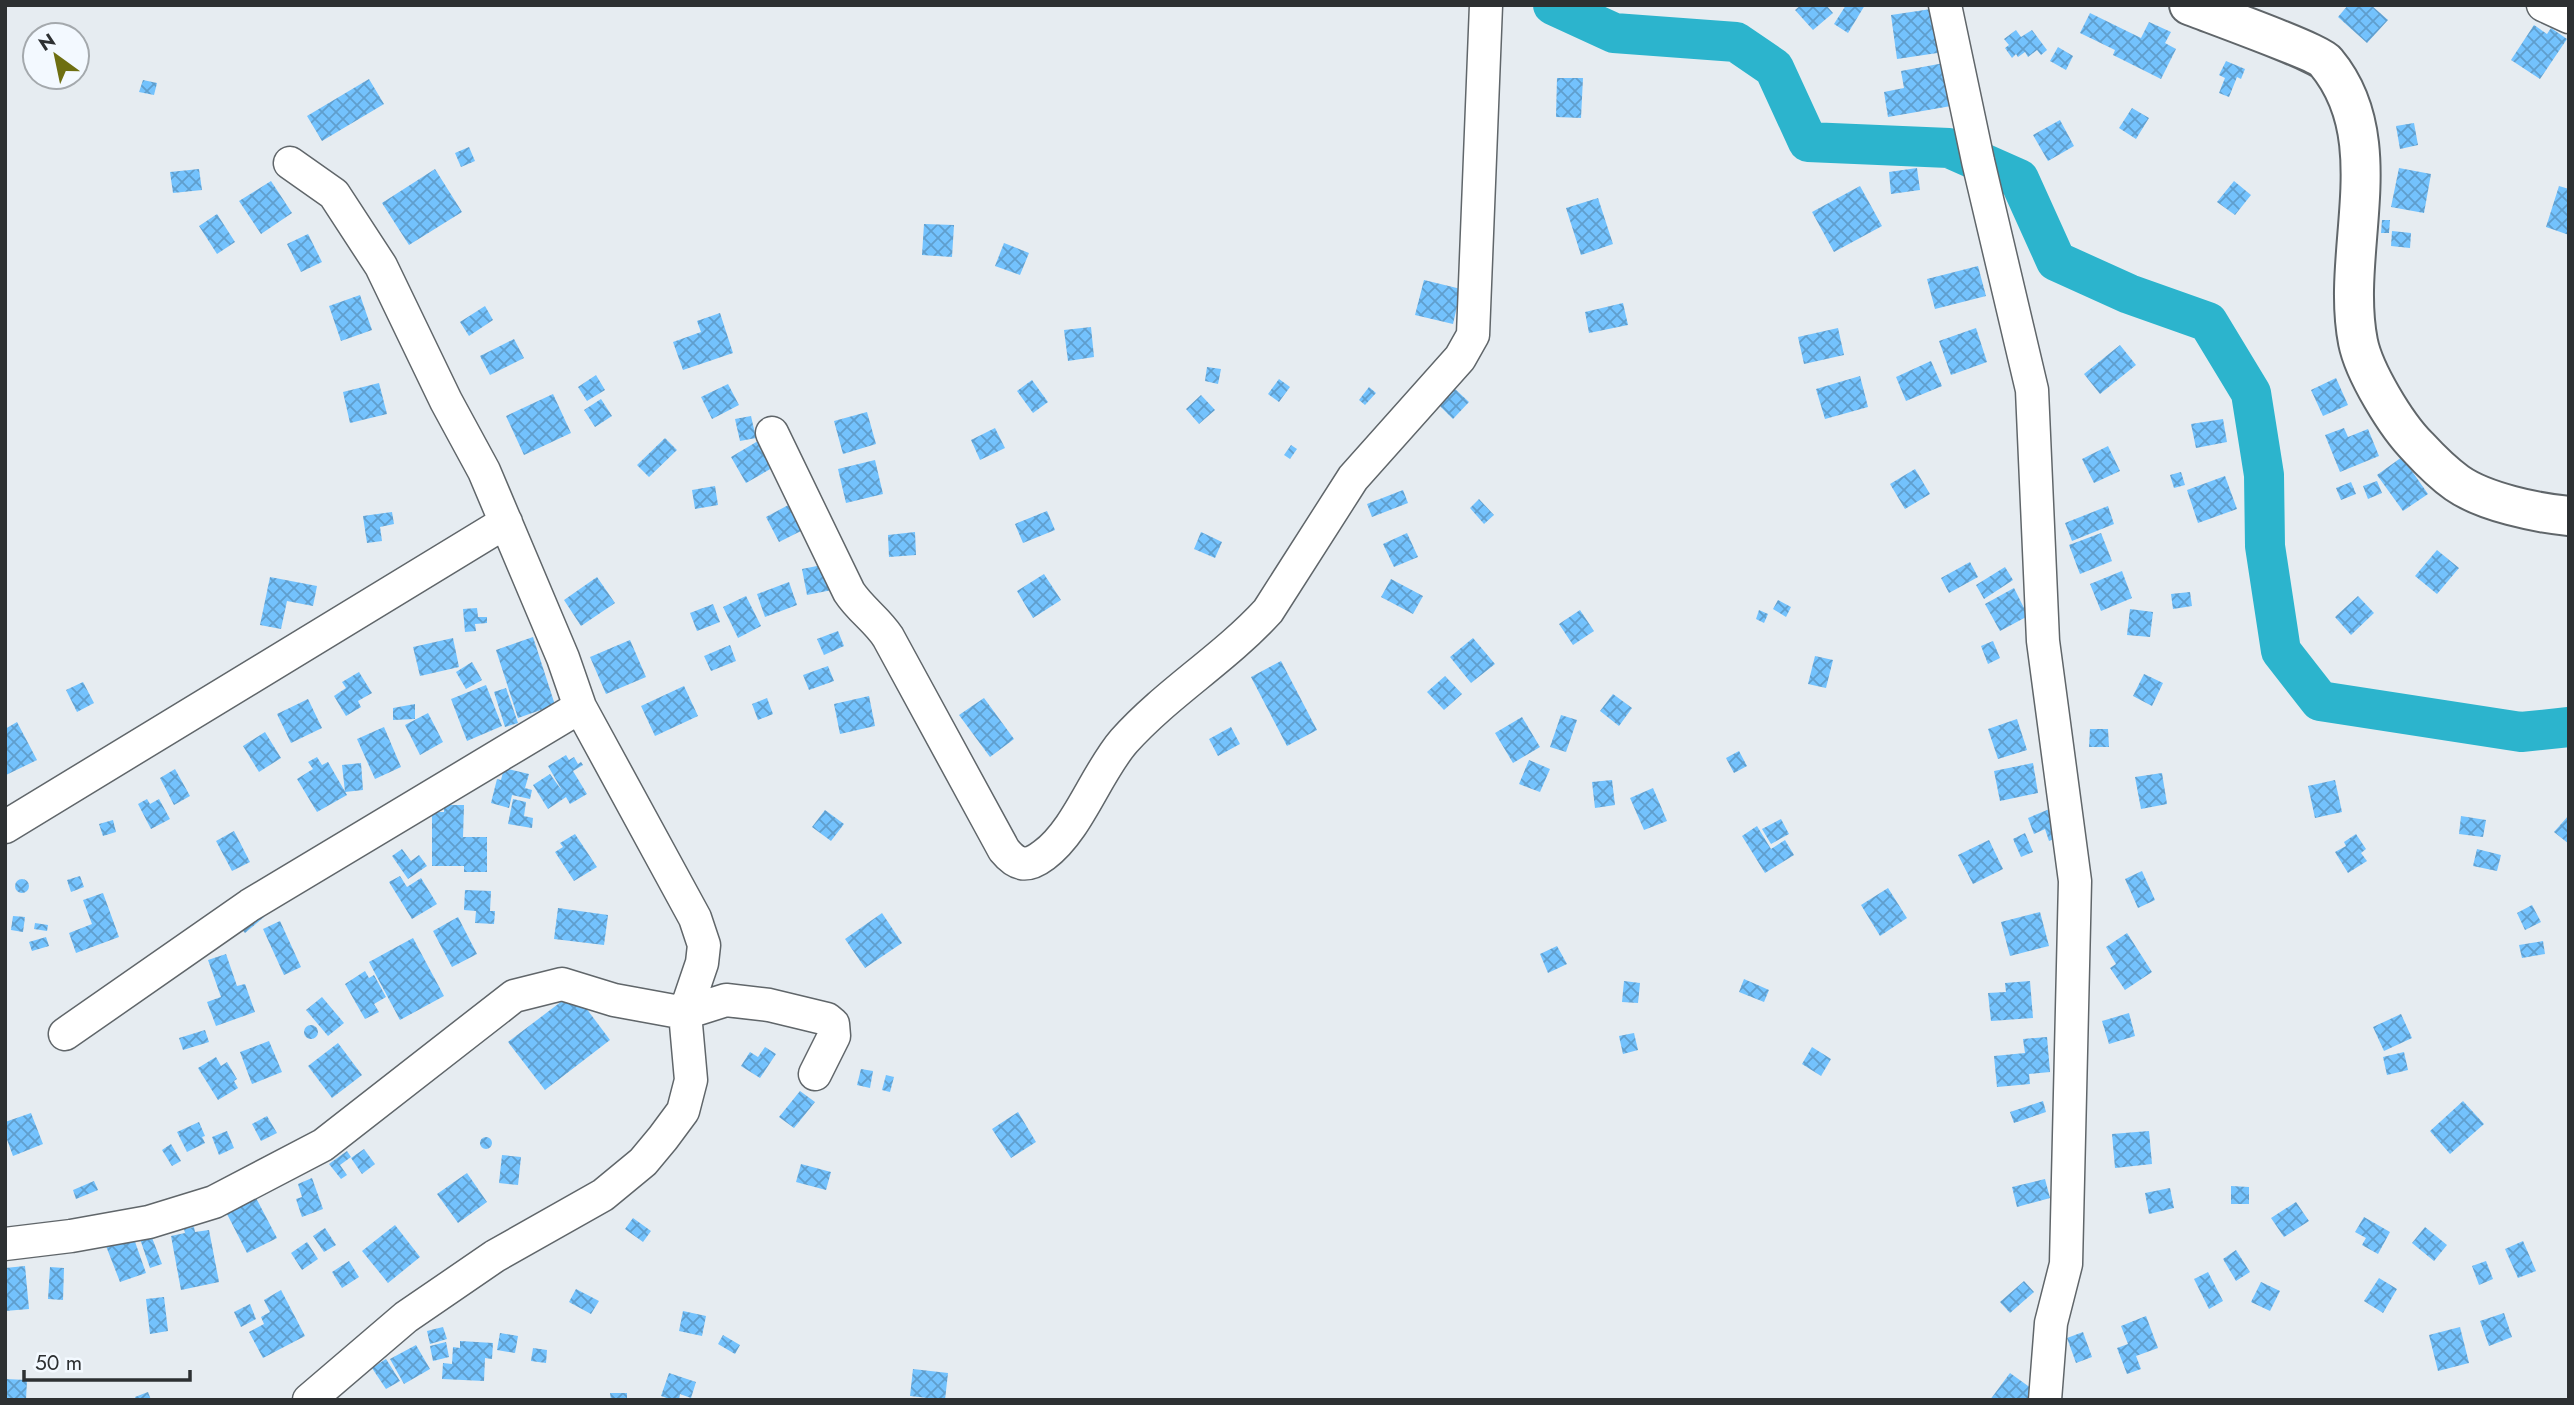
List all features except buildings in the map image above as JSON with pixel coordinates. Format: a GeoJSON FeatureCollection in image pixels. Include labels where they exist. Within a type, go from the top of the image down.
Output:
{"type":"FeatureCollection","features":[{"type":"Feature","properties":{"kind":"main road"},"geometry":{"type":"LineString","coordinates":[[2189,5],[2324,60],[2343,89],[2353,112],[2359,143],[2360,193],[2355,306],[2358,343],[2388,407],[2409,438],[2459,485],[2490,499],[2569,516]]}},
{"type":"Feature","properties":{"kind":"street"},"geometry":{"type":"LineString","coordinates":[[772,433],[849,592],[856,603],[879,623],[888,637],[1004,850],[1013,861],[1022,865],[1031,863],[1058,844],[1123,743],[1196,675],[1250,631],[1268,611],[1353,478],[1460,358],[1473,335],[1486,5]]}},
{"type":"Feature","properties":{"kind":"street"},"geometry":{"type":"LineString","coordinates":[[1945,5],[1978,161],[2032,390],[2043,641],[2075,881],[2066,1264],[2051,1323],[2045,1400]]}},
{"type":"Feature","properties":{"kind":"street"},"geometry":{"type":"LineString","coordinates":[[2543,5],[2569,17]]}},
{"type":"Feature","properties":{"kind":"street"},"geometry":{"type":"LineString","coordinates":[[290,163],[334,194],[370,246],[484,471],[563,658],[580,706],[695,918],[704,945],[702,963],[685,1013],[691,1080],[683,1111],[643,1162],[603,1195],[495,1256],[406,1317],[338,1389],[309,1400]]}},
{"type":"Feature","properties":{"kind":"street"},"geometry":{"type":"LineString","coordinates":[[5,827],[506,522]]}},
{"type":"Feature","properties":{"kind":"street"},"geometry":{"type":"LineString","coordinates":[[65,1034],[250,905],[580,706]]}},
{"type":"Feature","properties":{"kind":"street"},"geometry":{"type":"LineString","coordinates":[[5,1244],[149,1222],[214,1202],[323,1145],[514,996],[562,984],[614,1000],[685,1013],[726,1000],[827,1019],[833,1024],[834,1036],[815,1074]]}},
{"type":"Feature","properties":{"kind":"waterway"},"geometry":{"type":"LineString","coordinates":[[1553,5],[1614,33],[1736,42],[1774,68],[1808,142],[1949,148],[2019,179],[2056,261],[2129,294],[2208,322],[2251,393],[2264,475],[2265,546],[2281,651],[2320,701],[2521,732],[2569,727]]}}]}
